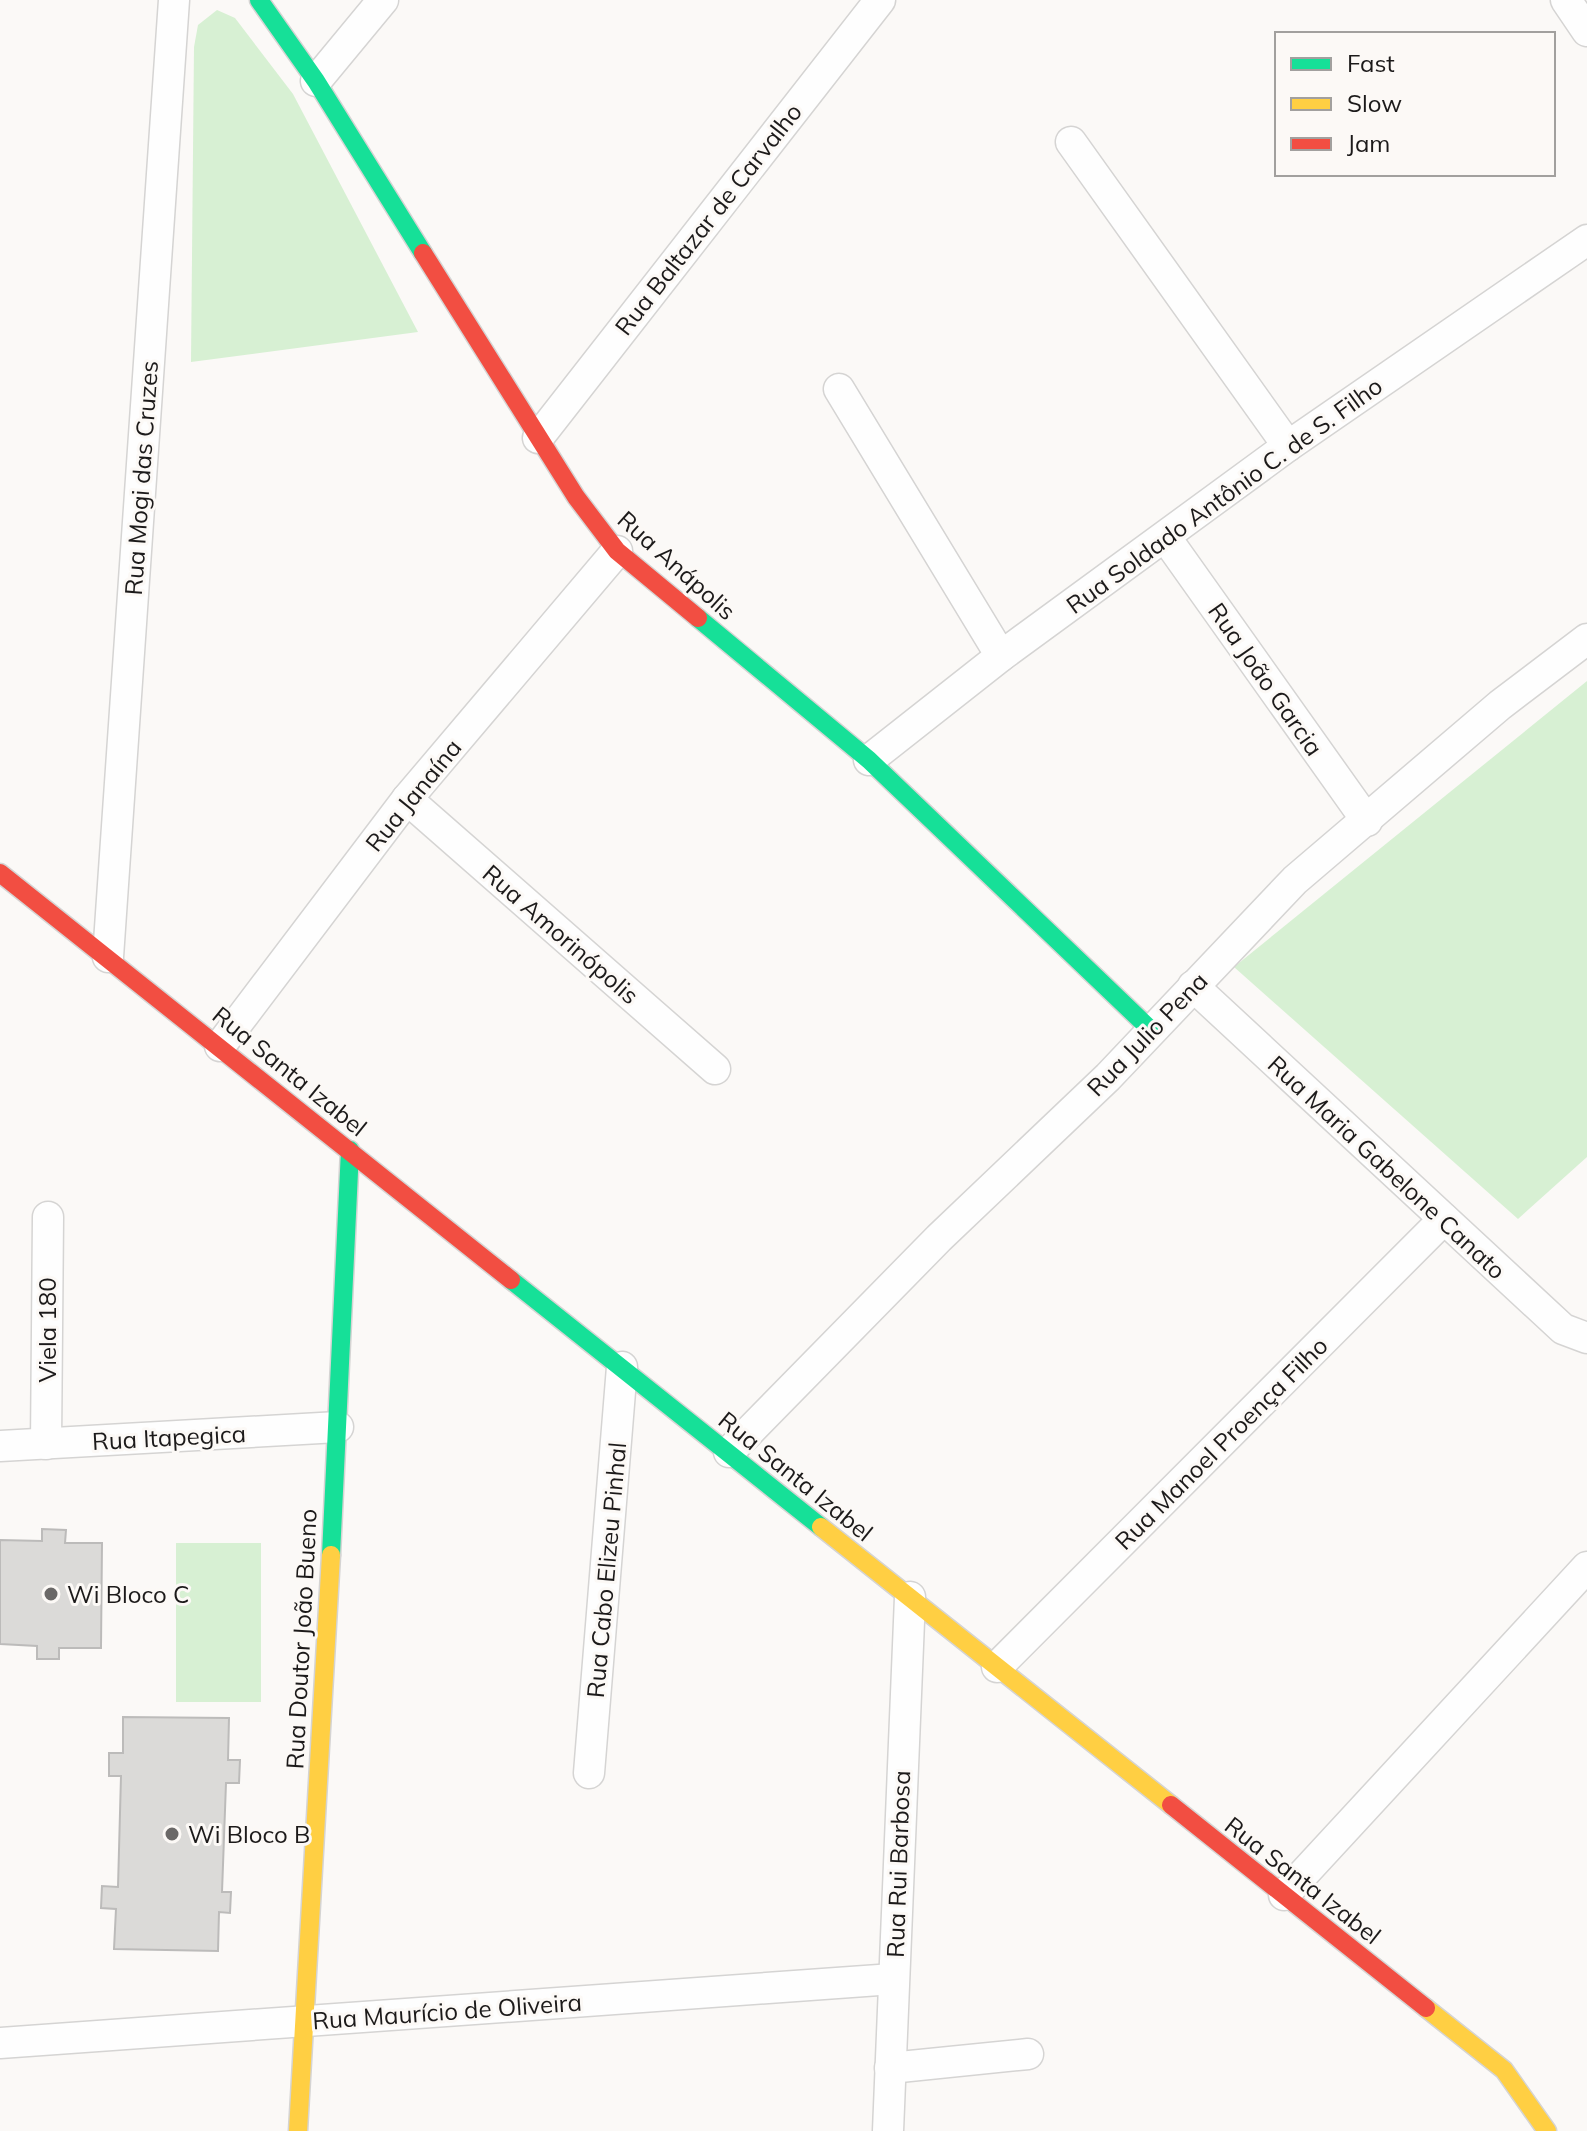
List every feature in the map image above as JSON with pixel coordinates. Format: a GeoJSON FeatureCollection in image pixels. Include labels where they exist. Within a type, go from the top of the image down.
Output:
{"type":"FeatureCollection","features":[{"type":"Feature","properties":{"kind":"street","name":"Rua Mogi das Cruzes"},"geometry":{"type":"LineString","coordinates":[[108,957],[174,0]]}},
{"type":"Feature","properties":{"kind":"street","name":"Rua Anápolis"},"geometry":{"type":"LineString","coordinates":[[259,0],[316,81],[576,497],[617,551],[869,760],[1151,1030]]}},
{"type":"Feature","properties":{"kind":"street"},"geometry":{"type":"LineString","coordinates":[[316,81],[383,0]]}},
{"type":"Feature","properties":{"kind":"street","name":"Rua Baltazar de Carvalho"},"geometry":{"type":"LineString","coordinates":[[538,438],[880,0]]}},
{"type":"Feature","properties":{"kind":"street"},"geometry":{"type":"LineString","coordinates":[[1566,0],[1587,31]]}},
{"type":"Feature","properties":{"kind":"street"},"geometry":{"type":"LineString","coordinates":[[1071,142],[1288,446]]}},
{"type":"Feature","properties":{"kind":"street","name":"Rua Soldado Antônio C. de S. Filho"},"geometry":{"type":"LineString","coordinates":[[869,760],[1001,656],[1288,446],[1587,240]]}},
{"type":"Feature","properties":{"kind":"street"},"geometry":{"type":"LineString","coordinates":[[839,389],[1001,656]]}},
{"type":"Feature","properties":{"kind":"street","name":"Rua João Garcia"},"geometry":{"type":"LineString","coordinates":[[1166,538],[1367,821]]}},
{"type":"Feature","properties":{"kind":"street","name":"Rua Janaína"},"geometry":{"type":"LineString","coordinates":[[220,1046],[407,799],[617,551]]}},
{"type":"Feature","properties":{"kind":"street","name":"Rua Julio Pena"},"geometry":{"type":"LineString","coordinates":[[729,1452],[939,1238],[1108,1077],[1295,880],[1500,705],[1587,639]]}},
{"type":"Feature","properties":{"kind":"street","name":"Rua Amorinópolis"},"geometry":{"type":"LineString","coordinates":[[407,799],[715,1069]]}},
{"type":"Feature","properties":{"kind":"street","name":"Rua Santa Izabel"},"geometry":{"type":"LineString","coordinates":[[0,873],[1504,2070],[1547,2131]]}},
{"type":"Feature","properties":{"kind":"street","name":"Rua Maria Gabelone Canato"},"geometry":{"type":"LineString","coordinates":[[1193,986],[1563,1329],[1587,1338]]}},
{"type":"Feature","properties":{"kind":"street","name":"Rua Doutor João Bueno"},"geometry":{"type":"LineString","coordinates":[[298,2131],[338,1427],[350,1150]]}},
{"type":"Feature","properties":{"kind":"street","name":"Viela 180"},"geometry":{"type":"LineString","coordinates":[[46,1444],[48,1217]]}},
{"type":"Feature","properties":{"kind":"street","name":"Rua Manoel Proença Filho"},"geometry":{"type":"LineString","coordinates":[[997,1667],[1444,1219]]}},
{"type":"Feature","properties":{"kind":"street","name":"Rua Cabo Elizeu Pinhal"},"geometry":{"type":"LineString","coordinates":[[589,1773],[622,1367]]}},
{"type":"Feature","properties":{"kind":"street","name":"Rua Itapegica"},"geometry":{"type":"LineString","coordinates":[[0,1446],[338,1427]]}},
{"type":"Feature","properties":{"kind":"street"},"geometry":{"type":"LineString","coordinates":[[1284,1895],[1587,1567]]}},
{"type":"Feature","properties":{"kind":"street","name":"Rua Rui Barbosa"},"geometry":{"type":"LineString","coordinates":[[888,2131],[910,1597]]}},
{"type":"Feature","properties":{"kind":"street","name":"Rua Maurício de Oliveira"},"geometry":{"type":"LineString","coordinates":[[0,2043],[893,1979]]}},
{"type":"Feature","properties":{"kind":"street"},"geometry":{"type":"LineString","coordinates":[[890,2068],[1028,2054]]}},
{"type":"Feature","properties":{"kind":"green space"},"geometry":{"type":"Polygon","coordinates":[[[217,10],[235,18],[293,94],[418,332],[191,362],[194,47],[198,25],[217,10]]]}},
{"type":"Feature","properties":{"kind":"green space"},"geometry":{"type":"Polygon","coordinates":[[[1587,681],[1587,1157],[1518,1219],[1234,967],[1587,681]]]}},
{"type":"Feature","properties":{"kind":"green space"},"geometry":{"type":"Polygon","coordinates":[[[176,1543],[261,1543],[261,1702],[176,1702],[176,1543]]]}},
{"type":"Feature","properties":{"kind":"building","name":"Wi Bloco C"},"geometry":{"type":"Polygon","coordinates":[[[42,1529],[66,1530],[65,1543],[102,1543],[101,1648],[59,1648],[59,1659],[37,1659],[37,1646],[0,1644],[0,1540],[42,1541],[42,1529]]]}},
{"type":"Feature","properties":{"kind":"building","name":"Wi Bloco B"},"geometry":{"type":"Polygon","coordinates":[[[123,1717],[229,1718],[228,1760],[240,1760],[239,1783],[226,1783],[222,1892],[231,1892],[230,1913],[219,1912],[218,1951],[114,1949],[116,1909],[101,1908],[102,1886],[118,1887],[121,1776],[109,1776],[109,1753],[123,1753],[123,1717]]]}},
{"type":"Feature","properties":{"kind":"traffic: fast"},"geometry":{"type":"LineString","coordinates":[[259,0],[316,81],[423,253]]}},
{"type":"Feature","properties":{"kind":"traffic: fast"},"geometry":{"type":"LineString","coordinates":[[698,618],[869,760],[1151,1030]]}},
{"type":"Feature","properties":{"kind":"traffic: fast"},"geometry":{"type":"LineString","coordinates":[[331,1555],[350,1150]]}},
{"type":"Feature","properties":{"kind":"traffic: fast"},"geometry":{"type":"LineString","coordinates":[[511,1280],[821,1527]]}},
{"type":"Feature","properties":{"kind":"traffic: slow"},"geometry":{"type":"LineString","coordinates":[[821,1527],[1171,1805]]}},
{"type":"Feature","properties":{"kind":"traffic: slow"},"geometry":{"type":"LineString","coordinates":[[298,2131],[331,1555]]}},
{"type":"Feature","properties":{"kind":"traffic: slow"},"geometry":{"type":"LineString","coordinates":[[1426,2008],[1504,2070],[1547,2131]]}},
{"type":"Feature","properties":{"kind":"traffic: jam"},"geometry":{"type":"LineString","coordinates":[[423,253],[576,497],[617,551],[698,618]]}},
{"type":"Feature","properties":{"kind":"traffic: jam"},"geometry":{"type":"LineString","coordinates":[[0,873],[511,1280]]}},
{"type":"Feature","properties":{"kind":"traffic: jam"},"geometry":{"type":"LineString","coordinates":[[1171,1805],[1426,2008]]}},
{"type":"Feature","properties":{"kind":"place","name":"Wi Bloco C"},"geometry":{"type":"Point","coordinates":[51,1594]}},
{"type":"Feature","properties":{"kind":"place","name":"Wi Bloco B"},"geometry":{"type":"Point","coordinates":[172,1834]}}]}
